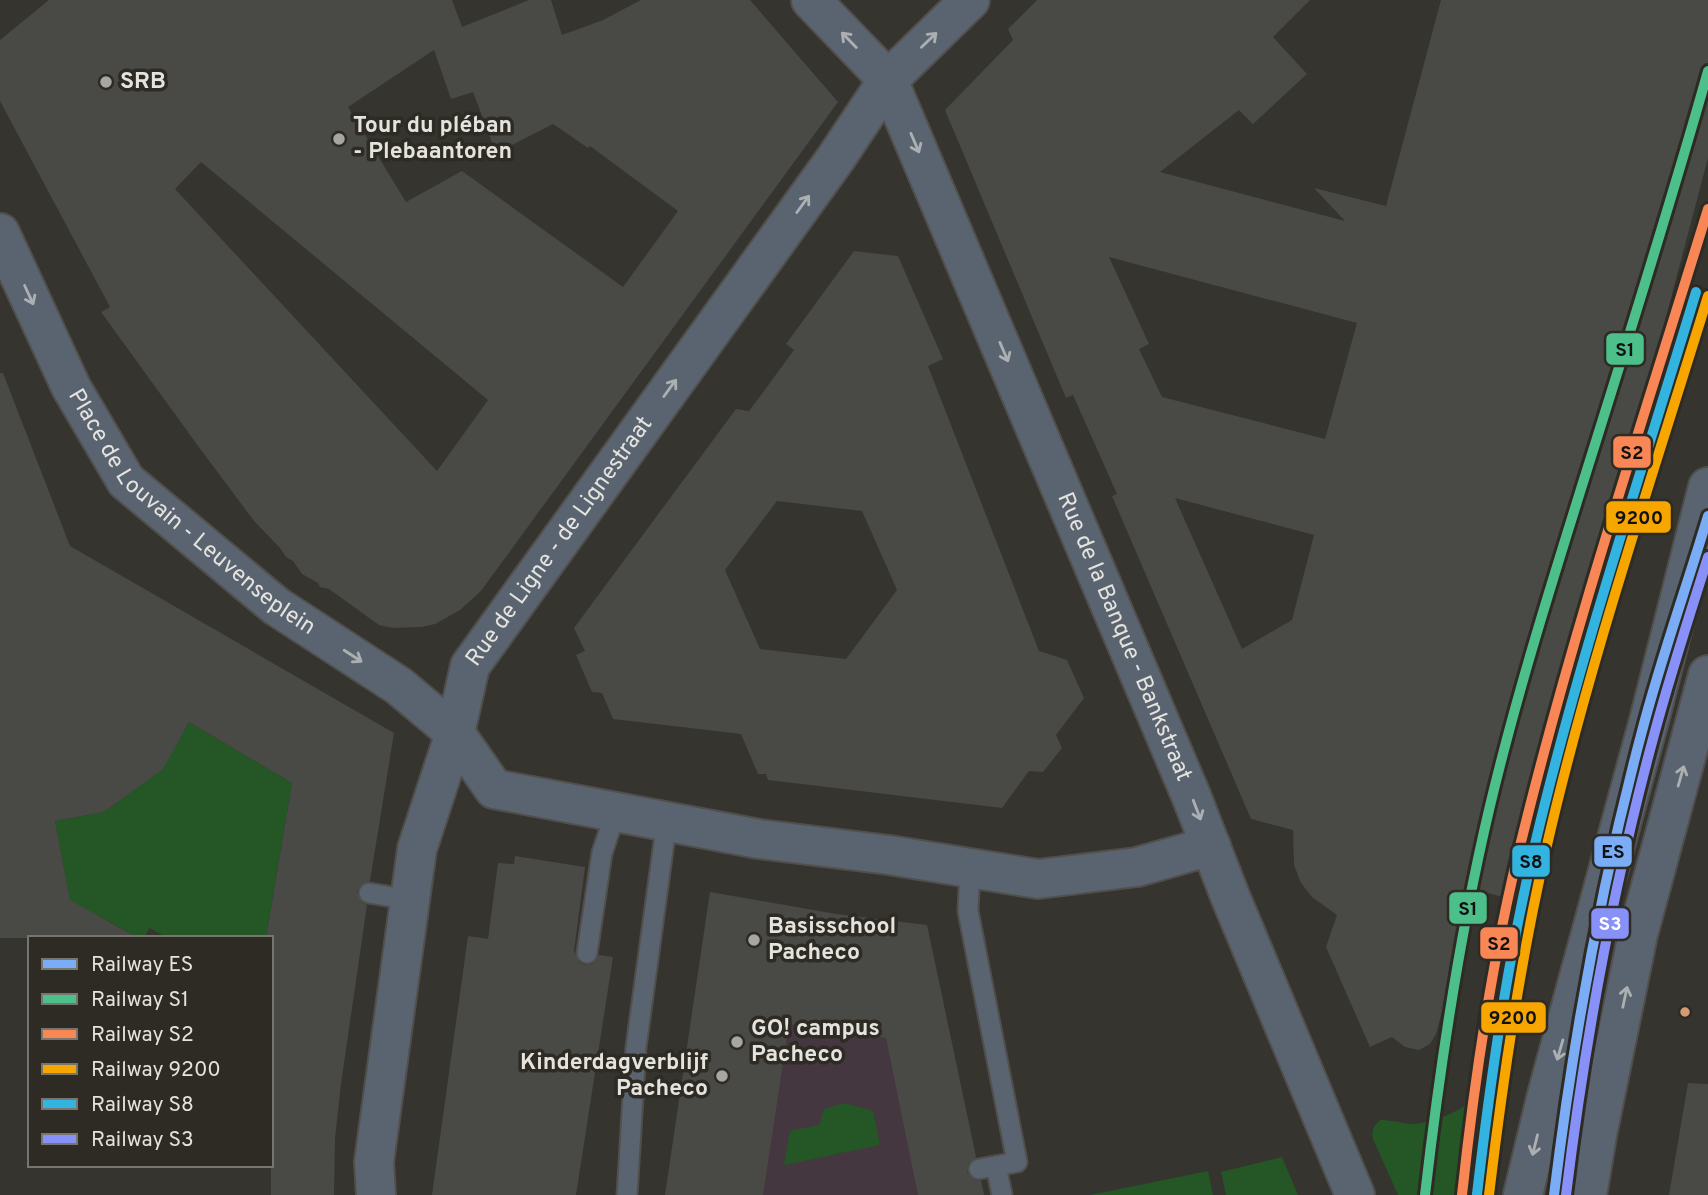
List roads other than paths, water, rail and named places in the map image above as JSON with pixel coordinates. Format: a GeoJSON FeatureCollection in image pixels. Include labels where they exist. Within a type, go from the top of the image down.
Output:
{"type":"FeatureCollection","features":[{"type":"Feature","properties":{"kind":"street"},"geometry":{"type":"LineString","coordinates":[[811,0],[888,80]]}},
{"type":"Feature","properties":{"kind":"street","name":"Rue de Ligne - de Lignestraat"},"geometry":{"type":"LineString","coordinates":[[376,1195],[374,1162],[416,849],[455,733],[470,666],[836,158],[888,80],[970,0]]}},
{"type":"Feature","properties":{"kind":"street","name":"Rue de la Banque - Bankstraat"},"geometry":{"type":"LineString","coordinates":[[888,80],[1355,1195]]}},
{"type":"Feature","properties":{"kind":"street","name":"Place de Louvain - Leuvenseplein"},"geometry":{"type":"LineString","coordinates":[[0,233],[71,387],[127,481],[276,606],[399,687],[455,733],[494,789],[758,839],[1038,879],[1137,867],[1211,846]]}},
{"type":"Feature","properties":{"kind":"street"},"geometry":{"type":"LineString","coordinates":[[1523,1195],[1547,1096],[1650,717],[1708,486]]}},
{"type":"Feature","properties":{"kind":"street"},"geometry":{"type":"LineString","coordinates":[[1587,1195],[1638,934],[1708,675]]}},
{"type":"Feature","properties":{"kind":"lane"},"geometry":{"type":"LineString","coordinates":[[587,953],[602,853],[617,811]]}},
{"type":"Feature","properties":{"kind":"lane"},"geometry":{"type":"LineString","coordinates":[[627,1195],[636,1047],[667,820]]}},
{"type":"Feature","properties":{"kind":"lane"},"geometry":{"type":"LineString","coordinates":[[970,868],[968,911],[1017,1162],[987,1167],[1002,1195]]}},
{"type":"Feature","properties":{"kind":"lane"},"geometry":{"type":"LineString","coordinates":[[369,893],[410,900]]}},
{"type":"Feature","properties":{"kind":"rail line","name":"S1"},"geometry":{"type":"LineString","coordinates":[[1425,1195],[1460,953],[1499,767],[1547,599],[1708,71]]}},
{"type":"Feature","properties":{"kind":"rail line","name":"S2"},"geometry":{"type":"LineString","coordinates":[[1462,1195],[1486,1013],[1512,878],[1543,755],[1588,598],[1708,209]]}},
{"type":"Feature","properties":{"kind":"rail line","name":"S8"},"geometry":{"type":"LineString","coordinates":[[1477,1194],[1501,1016],[1536,840],[1591,633],[1696,292]]}},
{"type":"Feature","properties":{"kind":"rail line","name":"9200"},"geometry":{"type":"LineString","coordinates":[[1489,1195],[1513,1019],[1547,845],[1564,775],[1602,638],[1708,296]]}},
{"type":"Feature","properties":{"kind":"rail line","name":"ES"},"geometry":{"type":"LineString","coordinates":[[1554,1195],[1579,1021],[1613,849],[1648,707],[1708,516]]}},
{"type":"Feature","properties":{"kind":"rail line","name":"S3"},"geometry":{"type":"LineString","coordinates":[[1566,1195],[1591,1021],[1613,906],[1660,713],[1708,557]]}},
{"type":"Feature","properties":{"kind":"place","name":"SRB"},"geometry":{"type":"Point","coordinates":[106,82]}},
{"type":"Feature","properties":{"kind":"place","name":"Tour du pléban - Plebaantoren"},"geometry":{"type":"Point","coordinates":[339,139]}},
{"type":"Feature","properties":{"kind":"place","name":"Basisschool Pacheco"},"geometry":{"type":"Point","coordinates":[754,940]}},
{"type":"Feature","properties":{"kind":"place","name":"GO! campus Pacheco"},"geometry":{"type":"Point","coordinates":[737,1042]}},
{"type":"Feature","properties":{"kind":"place","name":"Kinderdagverblijf Pacheco"},"geometry":{"type":"Point","coordinates":[722,1076]}}]}
